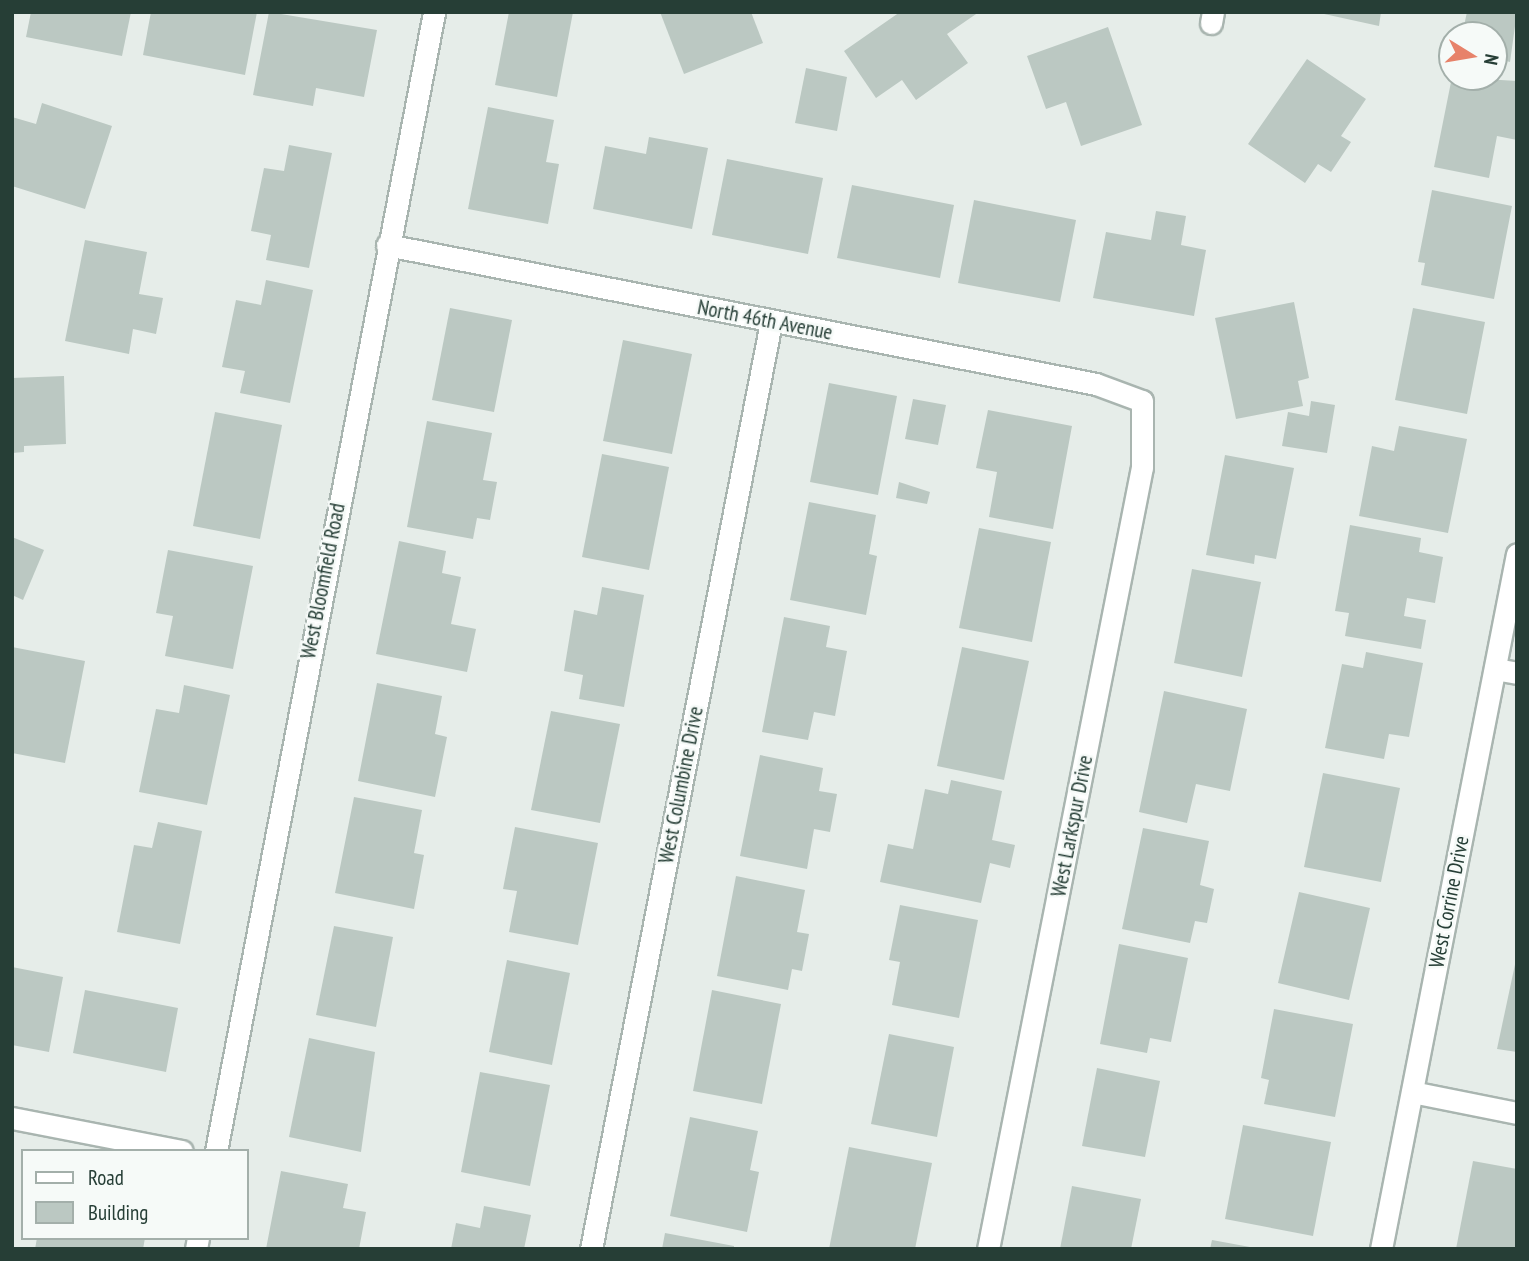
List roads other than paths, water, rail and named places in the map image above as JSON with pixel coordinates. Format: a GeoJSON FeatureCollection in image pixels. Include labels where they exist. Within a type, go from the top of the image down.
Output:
{"type":"FeatureCollection","features":[{"type":"Feature","properties":{"kind":"street","name":"West Bloomfield Road"},"geometry":{"type":"LineString","coordinates":[[216,1149],[433,12]]}},
{"type":"Feature","properties":{"kind":"street","name":"North 46th Avenue"},"geometry":{"type":"LineString","coordinates":[[387,245],[1096,384],[1142,401]]}},
{"type":"Feature","properties":{"kind":"street","name":"West Columbine Drive"},"geometry":{"type":"LineString","coordinates":[[591,1249],[771,322]]}},
{"type":"Feature","properties":{"kind":"street","name":"West Larkspur Drive"},"geometry":{"type":"LineString","coordinates":[[988,1249],[1142,467],[1142,401]]}},
{"type":"Feature","properties":{"kind":"street","name":"West Corrine Drive"},"geometry":{"type":"LineString","coordinates":[[1381,1249],[1517,554]]}},
{"type":"Feature","properties":{"kind":"street"},"geometry":{"type":"LineString","coordinates":[[1495,668],[1517,673]]}},
{"type":"Feature","properties":{"kind":"street"},"geometry":{"type":"LineString","coordinates":[[1412,1092],[1517,1113]]}},
{"type":"Feature","properties":{"kind":"street"},"geometry":{"type":"LineString","coordinates":[[12,1118],[172,1149]]}}]}
